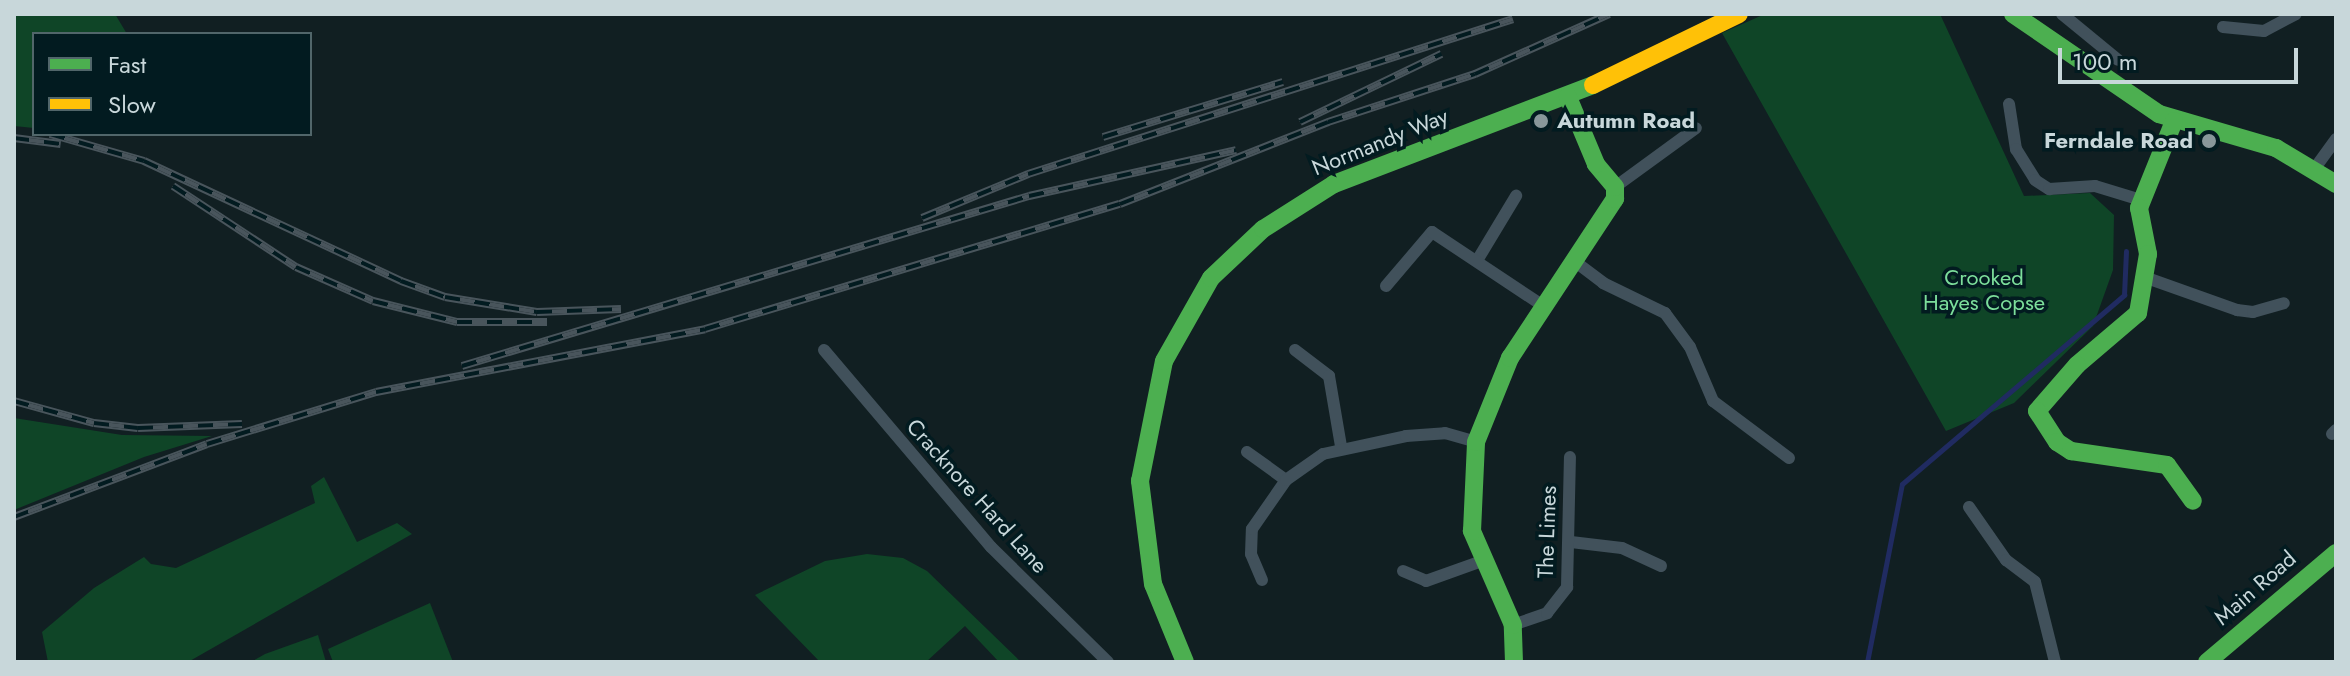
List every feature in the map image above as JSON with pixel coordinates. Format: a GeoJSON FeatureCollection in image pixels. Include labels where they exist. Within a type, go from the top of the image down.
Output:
{"type":"FeatureCollection","features":[{"type":"Feature","properties":{"kind":"street","name":"Normandy Way"},"geometry":{"type":"LineString","coordinates":[[1185,662],[1153,584],[1140,481],[1157,383],[1195,299],[1245,244],[1310,197],[1386,160],[1568,97],[1739,14]]}},
{"type":"Feature","properties":{"kind":"street"},"geometry":{"type":"LineString","coordinates":[[2013,14],[2122,92],[2174,121],[2261,143],[2315,168],[2336,184]]}},
{"type":"Feature","properties":{"kind":"street"},"geometry":{"type":"LineString","coordinates":[[2062,14],[2118,60]]}},
{"type":"Feature","properties":{"kind":"street"},"geometry":{"type":"LineString","coordinates":[[2223,27],[2264,31],[2296,14]]}},
{"type":"Feature","properties":{"kind":"street"},"geometry":{"type":"LineString","coordinates":[[1568,97],[1596,164],[1615,187]]}},
{"type":"Feature","properties":{"kind":"street"},"geometry":{"type":"LineString","coordinates":[[2009,104],[2016,149],[2035,180],[2049,189],[2095,186],[2141,200]]}},
{"type":"Feature","properties":{"kind":"street"},"geometry":{"type":"LineString","coordinates":[[2174,121],[2141,200],[2147,278],[2138,313],[2124,330],[2077,365],[2037,411],[2057,442],[2071,451],[2167,465],[2193,501]]}},
{"type":"Feature","properties":{"kind":"street"},"geometry":{"type":"LineString","coordinates":[[1514,662],[1513,625],[1482,561],[1472,531],[1476,442],[1503,372],[1542,305],[1612,206],[1615,187],[1696,128]]}},
{"type":"Feature","properties":{"kind":"street"},"geometry":{"type":"LineString","coordinates":[[2315,168],[2336,139]]}},
{"type":"Feature","properties":{"kind":"street"},"geometry":{"type":"LineString","coordinates":[[1478,259],[1516,196]]}},
{"type":"Feature","properties":{"kind":"street"},"geometry":{"type":"LineString","coordinates":[[1386,286],[1432,232],[1478,259],[1542,305]]}},
{"type":"Feature","properties":{"kind":"street"},"geometry":{"type":"LineString","coordinates":[[1573,260],[1603,283],[1665,313],[1690,347],[1713,401],[1789,458]]}},
{"type":"Feature","properties":{"kind":"street"},"geometry":{"type":"LineString","coordinates":[[2147,278],[2237,310],[2253,312],[2284,303]]}},
{"type":"Feature","properties":{"kind":"street","name":"Cracknore Hard Lane"},"geometry":{"type":"LineString","coordinates":[[824,350],[991,547],[1108,662]]}},
{"type":"Feature","properties":{"kind":"street"},"geometry":{"type":"LineString","coordinates":[[1295,350],[1329,376],[1341,446]]}},
{"type":"Feature","properties":{"kind":"street"},"geometry":{"type":"LineString","coordinates":[[1262,580],[1251,554],[1252,529],[1286,480],[1341,446],[1445,433],[1476,442]]}},
{"type":"Feature","properties":{"kind":"street"},"geometry":{"type":"LineString","coordinates":[[1247,452],[1286,480]]}},
{"type":"Feature","properties":{"kind":"street","name":"The Limes"},"geometry":{"type":"LineString","coordinates":[[1513,625],[1547,613],[1558,601],[1569,578],[1570,457]]}},
{"type":"Feature","properties":{"kind":"street"},"geometry":{"type":"LineString","coordinates":[[1969,507],[2006,560],[2035,582],[2055,662]]}},
{"type":"Feature","properties":{"kind":"street"},"geometry":{"type":"LineString","coordinates":[[1571,542],[1622,548],[1661,566]]}},
{"type":"Feature","properties":{"kind":"street","name":"Main Road"},"geometry":{"type":"LineString","coordinates":[[2207,662],[2336,553]]}},
{"type":"Feature","properties":{"kind":"street"},"geometry":{"type":"LineString","coordinates":[[1403,571],[1426,581],[1482,561]]}},
{"type":"Feature","properties":{"kind":"green space"},"geometry":{"type":"Polygon","coordinates":[[[14,14],[115,14],[126,32],[32,32],[32,128],[14,126],[14,14]]]}},
{"type":"Feature","properties":{"kind":"green space","name":"Crooked Hayes Copse"},"geometry":{"type":"Polygon","coordinates":[[[1765,14],[1940,14],[2024,196],[2090,193],[2114,215],[2113,270],[2093,326],[2014,403],[1946,431],[1722,33],[1765,14]]]}},
{"type":"Feature","properties":{"kind":"green space"},"geometry":{"type":"Polygon","coordinates":[[[14,418],[122,435],[212,436],[144,457],[14,510],[14,418]]]}},
{"type":"Feature","properties":{"kind":"green space"},"geometry":{"type":"Polygon","coordinates":[[[324,477],[357,542],[397,523],[412,534],[188,662],[48,662],[42,632],[94,588],[144,557],[151,564],[176,568],[315,503],[311,486],[324,477]]]}},
{"type":"Feature","properties":{"kind":"green space"},"geometry":{"type":"Polygon","coordinates":[[[867,554],[903,558],[927,571],[1021,662],[999,662],[965,626],[926,662],[820,662],[755,595],[825,561],[867,554]]]}},
{"type":"Feature","properties":{"kind":"green space"},"geometry":{"type":"Polygon","coordinates":[[[430,603],[453,662],[333,662],[328,649],[430,603]]]}},
{"type":"Feature","properties":{"kind":"green space"},"geometry":{"type":"Polygon","coordinates":[[[318,635],[326,662],[251,662],[265,654],[318,635]]]}},
{"type":"Feature","properties":{"kind":"waterway"},"geometry":{"type":"LineString","coordinates":[[1867,662],[1902,484],[2124,295],[2126,251]]}},
{"type":"Feature","properties":{"kind":"railway"},"geometry":{"type":"LineString","coordinates":[[14,517],[207,444],[376,392],[705,329],[1120,204],[1328,122],[1475,74],[1609,14]]}},
{"type":"Feature","properties":{"kind":"railway"},"geometry":{"type":"LineString","coordinates":[[922,218],[1028,174],[1513,19]]}},
{"type":"Feature","properties":{"kind":"railway"},"geometry":{"type":"LineString","coordinates":[[1300,122],[1441,54]]}},
{"type":"Feature","properties":{"kind":"railway"},"geometry":{"type":"LineString","coordinates":[[1103,137],[1283,82]]}},
{"type":"Feature","properties":{"kind":"railway"},"geometry":{"type":"LineString","coordinates":[[57,136],[144,161],[401,281],[445,297],[537,312],[621,309]]}},
{"type":"Feature","properties":{"kind":"railway"},"geometry":{"type":"LineString","coordinates":[[14,138],[61,144]]}},
{"type":"Feature","properties":{"kind":"railway"},"geometry":{"type":"LineString","coordinates":[[462,366],[1029,196],[1236,150]]}},
{"type":"Feature","properties":{"kind":"railway"},"geometry":{"type":"LineString","coordinates":[[173,186],[296,267],[373,301],[457,322],[547,322]]}},
{"type":"Feature","properties":{"kind":"railway"},"geometry":{"type":"LineString","coordinates":[[14,401],[94,423],[138,428],[242,424]]}},
{"type":"Feature","properties":{"kind":"traffic: fast"},"geometry":{"type":"LineString","coordinates":[[2013,14],[2159,114],[2276,148],[2336,184]]}},
{"type":"Feature","properties":{"kind":"traffic: fast"},"geometry":{"type":"LineString","coordinates":[[1185,662],[1153,584],[1140,481],[1164,361],[1211,278],[1263,229],[1334,184],[1593,85]]}},
{"type":"Feature","properties":{"kind":"traffic: fast"},"geometry":{"type":"LineString","coordinates":[[1514,662],[1513,625],[1472,531],[1476,442],[1510,358],[1615,199],[1615,187],[1596,164],[1568,97]]}},
{"type":"Feature","properties":{"kind":"traffic: fast"},"geometry":{"type":"LineString","coordinates":[[2174,121],[2139,208],[2148,254],[2138,313],[2077,365],[2037,411],[2057,442],[2071,451],[2167,465],[2193,501]]}},
{"type":"Feature","properties":{"kind":"traffic: fast"},"geometry":{"type":"LineString","coordinates":[[2207,662],[2336,553]]}},
{"type":"Feature","properties":{"kind":"traffic: slow"},"geometry":{"type":"LineString","coordinates":[[1593,85],[1739,14]]}},
{"type":"Feature","properties":{"kind":"place","name":"Autumn Road"},"geometry":{"type":"Point","coordinates":[1541,121]}},
{"type":"Feature","properties":{"kind":"place","name":"Ferndale Road"},"geometry":{"type":"Point","coordinates":[2209,141]}}]}
